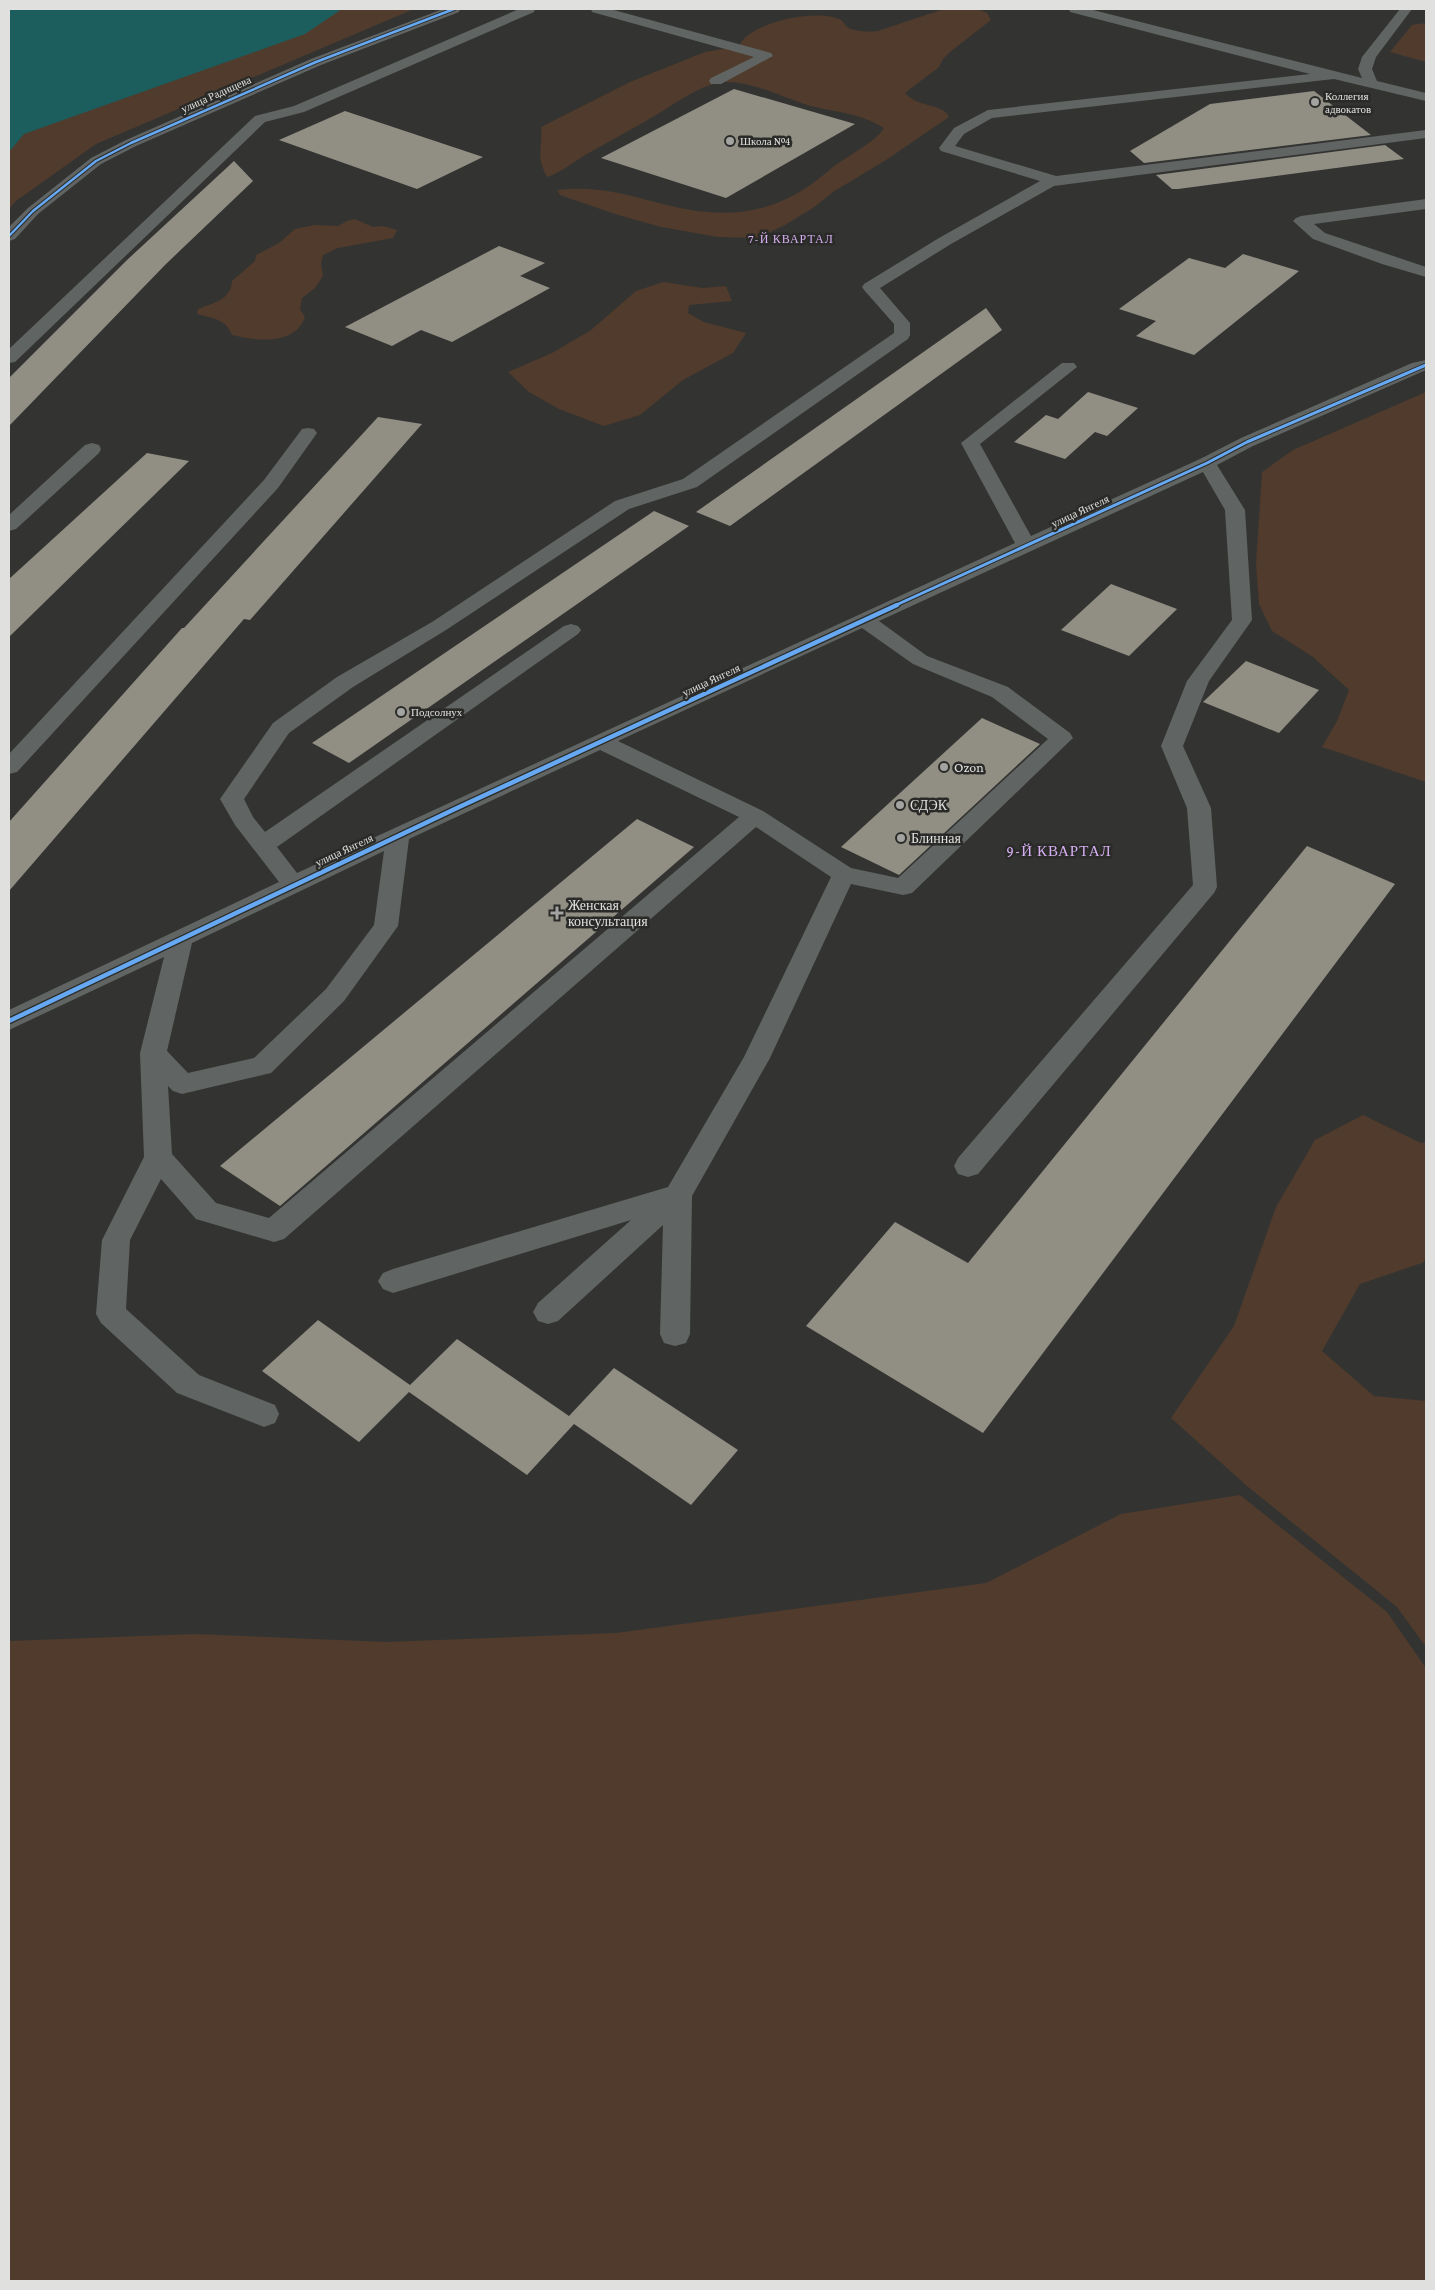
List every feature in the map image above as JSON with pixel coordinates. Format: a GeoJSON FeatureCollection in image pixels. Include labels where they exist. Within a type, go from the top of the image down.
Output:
{"type":"FeatureCollection","features":[{"type":"Feature","properties":{"kind":"street","name":"улица Радищева"},"geometry":{"type":"LineString","coordinates":[[9,236],[33,211],[96,161],[130,143],[316,62],[454,9]]}},
{"type":"Feature","properties":{"kind":"street"},"geometry":{"type":"LineString","coordinates":[[9,358],[260,119],[299,109],[529,9]]}},
{"type":"Feature","properties":{"kind":"street"},"geometry":{"type":"LineString","coordinates":[[597,9],[766,56],[716,82]]}},
{"type":"Feature","properties":{"kind":"street"},"geometry":{"type":"LineString","coordinates":[[1075,9],[1426,97]]}},
{"type":"Feature","properties":{"kind":"street"},"geometry":{"type":"LineString","coordinates":[[1371,83],[1365,69],[1369,57],[1406,9]]}},
{"type":"Feature","properties":{"kind":"street"},"geometry":{"type":"LineString","coordinates":[[1056,181],[946,148],[959,131],[988,114],[1334,75]]}},
{"type":"Feature","properties":{"kind":"street"},"geometry":{"type":"LineString","coordinates":[[294,885],[243,820],[232,799],[281,728],[345,682],[439,626],[622,505],[690,483],[902,335],[902,323],[870,287],[1048,182],[1426,134]]}},
{"type":"Feature","properties":{"kind":"street"},"geometry":{"type":"LineString","coordinates":[[1426,204],[1301,221],[1319,236],[1426,272]]}},
{"type":"Feature","properties":{"kind":"street","name":"улица Янгеля"},"geometry":{"type":"LineString","coordinates":[[9,1021],[181,937],[1207,463],[1247,442],[1426,365]]}},
{"type":"Feature","properties":{"kind":"street"},"geometry":{"type":"LineString","coordinates":[[1026,546],[970,443],[1068,367]]}},
{"type":"Feature","properties":{"kind":"street"},"geometry":{"type":"LineString","coordinates":[[9,767],[271,484],[308,433]]}},
{"type":"Feature","properties":{"kind":"street"},"geometry":{"type":"LineString","coordinates":[[9,526],[92,448]]}},
{"type":"Feature","properties":{"kind":"street"},"geometry":{"type":"LineString","coordinates":[[968,1166],[1205,887],[1200,808],[1172,746],[1198,680],[1242,620],[1235,510],[1207,463]]}},
{"type":"Feature","properties":{"kind":"street"},"geometry":{"type":"LineString","coordinates":[[602,742],[755,816],[844,874],[904,887],[1062,738],[1000,692],[920,660],[864,620]]}},
{"type":"Feature","properties":{"kind":"street"},"geometry":{"type":"LineString","coordinates":[[263,845],[571,630]]}},
{"type":"Feature","properties":{"kind":"street"},"geometry":{"type":"LineString","coordinates":[[158,1157],[206,1211],[274,1231],[755,816]]}},
{"type":"Feature","properties":{"kind":"street"},"geometry":{"type":"LineString","coordinates":[[153,1053],[182,1084],[262,1066],[335,995],[386,926],[398,837]]}},
{"type":"Feature","properties":{"kind":"street"},"geometry":{"type":"LineString","coordinates":[[548,1312],[678,1195],[757,1058],[844,874]]}},
{"type":"Feature","properties":{"kind":"street"},"geometry":{"type":"LineString","coordinates":[[181,937],[153,1053],[158,1157],[116,1240],[111,1314],[188,1384],[264,1414]]}},
{"type":"Feature","properties":{"kind":"street"},"geometry":{"type":"LineString","coordinates":[[393,1281],[678,1195]]}},
{"type":"Feature","properties":{"kind":"street"},"geometry":{"type":"LineString","coordinates":[[675,1334],[678,1195]]}},
{"type":"Feature","properties":{"kind":"shaded area"},"geometry":{"type":"Polygon","coordinates":[[[9,9],[414,9],[96,144],[16,201],[9,209],[9,9]]]}},
{"type":"Feature","properties":{"kind":"shaded area"},"geometry":{"type":"Polygon","coordinates":[[[944,9],[977,9],[987,13],[991,20],[950,52],[943,59],[939,67],[905,93],[910,98],[941,109],[949,117],[886,160],[833,192],[813,208],[785,225],[757,238],[718,237],[661,227],[615,214],[560,195],[557,190],[582,189],[605,191],[691,210],[728,213],[747,211],[784,200],[803,190],[868,144],[884,128],[865,119],[804,104],[755,86],[724,82],[716,83],[694,92],[558,172],[547,177],[543,169],[540,157],[541,127],[630,82],[705,52],[739,46],[745,38],[769,24],[800,17],[828,16],[840,20],[847,27],[854,30],[878,31],[944,9]]]}},
{"type":"Feature","properties":{"kind":"shaded area"},"geometry":{"type":"Polygon","coordinates":[[[1426,23],[1426,62],[1390,52],[1412,25],[1426,23]]]}},
{"type":"Feature","properties":{"kind":"shaded area"},"geometry":{"type":"Polygon","coordinates":[[[355,219],[373,227],[383,226],[397,230],[393,238],[338,248],[323,255],[321,264],[323,276],[315,288],[302,298],[300,309],[305,317],[293,333],[274,339],[252,339],[232,335],[222,322],[197,314],[198,309],[225,297],[232,281],[255,261],[256,255],[279,243],[295,229],[315,225],[338,226],[355,219]]]}},
{"type":"Feature","properties":{"kind":"shaded area"},"geometry":{"type":"Polygon","coordinates":[[[663,282],[703,288],[726,286],[732,301],[689,305],[688,313],[704,322],[746,333],[733,353],[683,380],[640,415],[604,426],[559,409],[529,392],[508,372],[552,353],[591,330],[636,291],[663,282]]]}},
{"type":"Feature","properties":{"kind":"shaded area"},"geometry":{"type":"Polygon","coordinates":[[[1426,392],[1426,782],[1322,747],[1337,721],[1349,690],[1313,657],[1272,631],[1259,604],[1256,564],[1262,472],[1293,450],[1426,392]]]}},
{"type":"Feature","properties":{"kind":"shaded area"},"geometry":{"type":"Polygon","coordinates":[[[1363,1115],[1421,1143],[1426,1142],[1426,1259],[1422,1263],[1360,1284],[1322,1351],[1374,1396],[1426,1401],[1426,1647],[1397,1607],[1247,1486],[1171,1418],[1234,1326],[1276,1207],[1315,1140],[1363,1115]]]}},
{"type":"Feature","properties":{"kind":"shaded area"},"geometry":{"type":"Polygon","coordinates":[[[1240,1495],[1387,1612],[1426,1668],[1426,2281],[9,2281],[9,1641],[194,1634],[386,1642],[616,1633],[986,1583],[1121,1514],[1240,1495]]]}},
{"type":"Feature","properties":{"kind":"water"},"geometry":{"type":"Polygon","coordinates":[[[9,9],[342,9],[305,34],[24,134],[9,152],[9,9]]]}},
{"type":"Feature","properties":{"kind":"building"},"geometry":{"type":"Polygon","coordinates":[[[734,89],[855,124],[726,198],[601,158],[734,89]]]}},
{"type":"Feature","properties":{"kind":"building"},"geometry":{"type":"Polygon","coordinates":[[[1314,91],[1371,135],[1144,163],[1130,151],[1210,104],[1314,91]]]}},
{"type":"Feature","properties":{"kind":"building"},"geometry":{"type":"Polygon","coordinates":[[[345,111],[483,157],[417,189],[279,140],[345,111]]]}},
{"type":"Feature","properties":{"kind":"building"},"geometry":{"type":"Polygon","coordinates":[[[1385,145],[1404,159],[1178,189],[1172,189],[1156,175],[1385,145]]]}},
{"type":"Feature","properties":{"kind":"building"},"geometry":{"type":"Polygon","coordinates":[[[234,161],[253,181],[166,264],[9,426],[9,378],[127,260],[234,161]]]}},
{"type":"Feature","properties":{"kind":"building"},"geometry":{"type":"Polygon","coordinates":[[[499,246],[545,263],[520,276],[550,288],[452,342],[421,330],[392,346],[345,327],[499,246]]]}},
{"type":"Feature","properties":{"kind":"building"},"geometry":{"type":"Polygon","coordinates":[[[1243,254],[1299,271],[1194,355],[1136,336],[1156,321],[1119,309],[1189,258],[1225,268],[1243,254]]]}},
{"type":"Feature","properties":{"kind":"building"},"geometry":{"type":"Polygon","coordinates":[[[986,308],[1002,330],[730,526],[696,512],[986,308]]]}},
{"type":"Feature","properties":{"kind":"building"},"geometry":{"type":"Polygon","coordinates":[[[1088,392],[1138,408],[1107,436],[1095,432],[1065,459],[1014,442],[1046,415],[1058,419],[1088,392]]]}},
{"type":"Feature","properties":{"kind":"building"},"geometry":{"type":"Polygon","coordinates":[[[378,417],[422,424],[250,620],[244,619],[9,891],[9,822],[182,628],[378,417]]]}},
{"type":"Feature","properties":{"kind":"building"},"geometry":{"type":"Polygon","coordinates":[[[147,453],[189,461],[9,637],[9,579],[147,453]]]}},
{"type":"Feature","properties":{"kind":"building"},"geometry":{"type":"Polygon","coordinates":[[[654,511],[689,526],[349,763],[312,743],[654,511]]]}},
{"type":"Feature","properties":{"kind":"building"},"geometry":{"type":"Polygon","coordinates":[[[1111,584],[1177,609],[1129,656],[1061,630],[1111,584]]]}},
{"type":"Feature","properties":{"kind":"building"},"geometry":{"type":"Polygon","coordinates":[[[1246,661],[1319,690],[1279,733],[1203,702],[1246,661]]]}},
{"type":"Feature","properties":{"kind":"building"},"geometry":{"type":"Polygon","coordinates":[[[982,718],[1040,744],[899,875],[841,847],[982,718]]]}},
{"type":"Feature","properties":{"kind":"building"},"geometry":{"type":"Polygon","coordinates":[[[637,819],[694,847],[280,1206],[220,1166],[637,819]]]}},
{"type":"Feature","properties":{"kind":"building"},"geometry":{"type":"Polygon","coordinates":[[[1307,846],[1395,884],[983,1433],[806,1326],[895,1222],[968,1263],[1307,846]]]}},
{"type":"Feature","properties":{"kind":"building"},"geometry":{"type":"Polygon","coordinates":[[[318,1320],[410,1385],[457,1339],[569,1416],[614,1368],[738,1450],[691,1505],[574,1424],[527,1475],[409,1392],[359,1442],[262,1371],[318,1320]]]}},
{"type":"Feature","properties":{"kind":"cycle path"},"geometry":{"type":"LineString","coordinates":[[9,236],[33,211],[96,161],[131,143],[316,62],[454,9]]}},
{"type":"Feature","properties":{"kind":"cycle path"},"geometry":{"type":"LineString","coordinates":[[9,1021],[307,878],[606,738],[1207,463],[1247,442],[1426,365]]}},
{"type":"Feature","properties":{"kind":"place","name":"Коллегия адвокатов"},"geometry":{"type":"Point","coordinates":[1315,102]}},
{"type":"Feature","properties":{"kind":"place","name":"Школа №4"},"geometry":{"type":"Point","coordinates":[730,141]}},
{"type":"Feature","properties":{"kind":"place","name":"Подсолнух"},"geometry":{"type":"Point","coordinates":[401,712]}},
{"type":"Feature","properties":{"kind":"place","name":"Ozon"},"geometry":{"type":"Point","coordinates":[944,767]}},
{"type":"Feature","properties":{"kind":"place","name":"СДЭК"},"geometry":{"type":"Point","coordinates":[900,805]}},
{"type":"Feature","properties":{"kind":"place","name":"Блинная"},"geometry":{"type":"Point","coordinates":[901,838]}},
{"type":"Feature","properties":{"kind":"place","name":"Женская консультация"},"geometry":{"type":"Point","coordinates":[557,913]}},
{"type":"Feature","properties":{"kind":"district","name":"7-Й КВАРТАЛ"},"geometry":{"type":"Point","coordinates":[791,239]}},
{"type":"Feature","properties":{"kind":"district","name":"9-Й КВАРТАЛ"},"geometry":{"type":"Point","coordinates":[1059,851]}}]}
